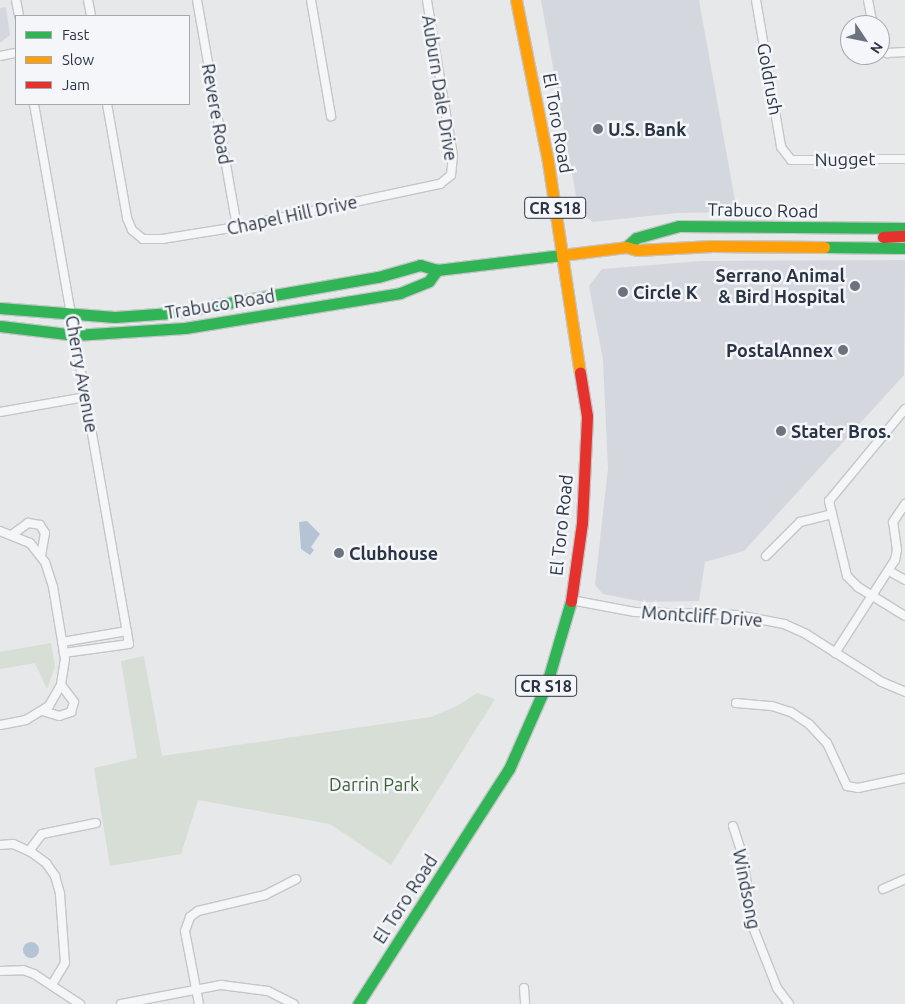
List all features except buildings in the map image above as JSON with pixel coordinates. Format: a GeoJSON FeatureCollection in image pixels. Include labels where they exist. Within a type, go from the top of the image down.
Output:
{"type":"FeatureCollection","features":[{"type":"Feature","properties":{"kind":"main road","name":"El Toro Road"},"geometry":{"type":"LineString","coordinates":[[358,1004],[509,768],[547,683],[571,600],[582,523],[587,416],[548,162],[516,0]]}},
{"type":"Feature","properties":{"kind":"main road","name":"Trabuco Road"},"geometry":{"type":"LineString","coordinates":[[626,247],[636,238],[679,226],[905,228]]}},
{"type":"Feature","properties":{"kind":"main road"},"geometry":{"type":"LineString","coordinates":[[830,248],[833,240],[839,237],[905,236]]}},
{"type":"Feature","properties":{"kind":"main road","name":"Trabuco Road"},"geometry":{"type":"LineString","coordinates":[[0,308],[72,316],[115,317],[171,313],[378,277],[420,265],[437,270],[626,247],[638,250],[712,246],[905,248]]}},
{"type":"Feature","properties":{"kind":"main road","name":"Trabuco Road"},"geometry":{"type":"LineString","coordinates":[[0,326],[75,335],[185,328],[400,293],[430,281],[437,270]]}},
{"type":"Feature","properties":{"kind":"street"},"geometry":{"type":"LineString","coordinates":[[16,0],[19,15]]}},
{"type":"Feature","properties":{"kind":"street"},"geometry":{"type":"LineString","coordinates":[[88,0],[91,15]]}},
{"type":"Feature","properties":{"kind":"street","name":"Revere Road"},"geometry":{"type":"LineString","coordinates":[[197,0],[237,227]]}},
{"type":"Feature","properties":{"kind":"street"},"geometry":{"type":"LineString","coordinates":[[311,0],[331,116]]}},
{"type":"Feature","properties":{"kind":"street","name":"Auburn Dale Drive"},"geometry":{"type":"LineString","coordinates":[[427,0],[453,156],[451,175]]}},
{"type":"Feature","properties":{"kind":"street","name":"Goldrush"},"geometry":{"type":"LineString","coordinates":[[756,0],[781,147],[788,155]]}},
{"type":"Feature","properties":{"kind":"street"},"geometry":{"type":"LineString","coordinates":[[868,0],[871,15]]}},
{"type":"Feature","properties":{"kind":"street"},"geometry":{"type":"LineString","coordinates":[[890,53],[905,52]]}},
{"type":"Feature","properties":{"kind":"street"},"geometry":{"type":"LineString","coordinates":[[0,56],[15,53]]}},
{"type":"Feature","properties":{"kind":"street","name":"Cherry Avenue"},"geometry":{"type":"LineString","coordinates":[[34,105],[129,644],[64,653]]}},
{"type":"Feature","properties":{"kind":"street","name":"Chapel Hill Drive"},"geometry":{"type":"LineString","coordinates":[[107,105],[132,230],[142,239],[150,241],[237,227],[440,184],[451,175]]}},
{"type":"Feature","properties":{"kind":"street","name":"Nugget"},"geometry":{"type":"LineString","coordinates":[[788,155],[800,161],[905,159]]}},
{"type":"Feature","properties":{"kind":"street"},"geometry":{"type":"LineString","coordinates":[[0,412],[85,397]]}},
{"type":"Feature","properties":{"kind":"street"},"geometry":{"type":"LineString","coordinates":[[905,409],[831,496],[831,514],[846,576],[873,597],[905,616]]}},
{"type":"Feature","properties":{"kind":"street"},"geometry":{"type":"LineString","coordinates":[[836,653],[873,597],[897,555],[893,522],[905,504]]}},
{"type":"Feature","properties":{"kind":"street"},"geometry":{"type":"LineString","coordinates":[[766,556],[800,522],[831,514]]}},
{"type":"Feature","properties":{"kind":"street"},"geometry":{"type":"LineString","coordinates":[[13,534],[28,524],[40,525],[45,533],[41,555]]}},
{"type":"Feature","properties":{"kind":"street"},"geometry":{"type":"LineString","coordinates":[[0,531],[13,534],[30,543],[41,555],[53,588],[64,653],[61,685],[54,699],[42,711],[26,720],[0,725]]}},
{"type":"Feature","properties":{"kind":"street"},"geometry":{"type":"LineString","coordinates":[[889,571],[905,580]]}},
{"type":"Feature","properties":{"kind":"street","name":"Montcliff Drive"},"geometry":{"type":"LineString","coordinates":[[571,600],[636,612],[761,618],[806,634],[882,682],[905,692]]}},
{"type":"Feature","properties":{"kind":"street"},"geometry":{"type":"LineString","coordinates":[[62,642],[127,631]]}},
{"type":"Feature","properties":{"kind":"street"},"geometry":{"type":"LineString","coordinates":[[42,711],[59,716],[71,712],[74,702],[61,685]]}},
{"type":"Feature","properties":{"kind":"street"},"geometry":{"type":"LineString","coordinates":[[736,703],[772,706],[800,718],[827,744],[842,781],[852,788],[905,778]]}},
{"type":"Feature","properties":{"kind":"street"},"geometry":{"type":"LineString","coordinates":[[29,850],[42,834],[96,823]]}},
{"type":"Feature","properties":{"kind":"street","name":"Windsong"},"geometry":{"type":"LineString","coordinates":[[733,826],[743,856],[753,927],[777,988],[789,1004]]}},
{"type":"Feature","properties":{"kind":"street"},"geometry":{"type":"LineString","coordinates":[[0,845],[13,844],[29,850],[46,863],[60,894],[65,963],[52,985]]}},
{"type":"Feature","properties":{"kind":"street"},"geometry":{"type":"LineString","coordinates":[[199,1004],[185,932],[190,916],[198,910],[265,895],[296,879]]}},
{"type":"Feature","properties":{"kind":"street"},"geometry":{"type":"LineString","coordinates":[[883,889],[905,879]]}},
{"type":"Feature","properties":{"kind":"street"},"geometry":{"type":"LineString","coordinates":[[0,971],[23,970],[52,985],[80,1004]]}},
{"type":"Feature","properties":{"kind":"street"},"geometry":{"type":"LineString","coordinates":[[121,1004],[196,988],[221,985],[249,987],[268,991],[294,1004]]}},
{"type":"Feature","properties":{"kind":"street"},"geometry":{"type":"LineString","coordinates":[[524,988],[525,1004]]}},
{"type":"Feature","properties":{"kind":"shaded area"},"geometry":{"type":"Polygon","coordinates":[[[541,0],[699,0],[737,212],[676,213],[593,222],[579,212],[541,0]]]}},
{"type":"Feature","properties":{"kind":"shaded area"},"geometry":{"type":"Polygon","coordinates":[[[6,7],[10,35],[0,43],[0,8],[6,7]]]}},
{"type":"Feature","properties":{"kind":"shaded area"},"geometry":{"type":"Polygon","coordinates":[[[905,260],[904,375],[744,551],[705,562],[699,601],[644,602],[603,594],[595,585],[608,468],[603,360],[589,286],[602,269],[701,261],[905,260]]]}},
{"type":"Feature","properties":{"kind":"green space"},"geometry":{"type":"Polygon","coordinates":[[[51,643],[55,667],[47,689],[35,663],[0,669],[0,652],[51,643]]]}},
{"type":"Feature","properties":{"kind":"green space","name":"Darrin Park"},"geometry":{"type":"Polygon","coordinates":[[[144,656],[162,756],[431,717],[457,706],[477,693],[495,699],[391,865],[330,824],[198,800],[181,854],[110,866],[94,768],[137,758],[121,661],[144,656]]]}},
{"type":"Feature","properties":{"kind":"water"},"geometry":{"type":"Polygon","coordinates":[[[307,521],[320,534],[311,547],[314,550],[310,555],[301,549],[299,522],[307,521]]]}},
{"type":"Feature","properties":{"kind":"water"},"geometry":{"type":"Polygon","coordinates":[[[31,942],[39,950],[31,958],[23,950],[31,942]]]}},
{"type":"Feature","properties":{"kind":"traffic: fast"},"geometry":{"type":"LineString","coordinates":[[626,247],[636,238],[679,226],[905,228]]}},
{"type":"Feature","properties":{"kind":"traffic: fast"},"geometry":{"type":"LineString","coordinates":[[824,247],[905,248]]}},
{"type":"Feature","properties":{"kind":"traffic: fast"},"geometry":{"type":"LineString","coordinates":[[0,308],[115,317],[171,313],[378,277],[420,265],[437,270],[562,255]]}},
{"type":"Feature","properties":{"kind":"traffic: fast"},"geometry":{"type":"LineString","coordinates":[[0,326],[75,335],[185,328],[400,293],[429,281],[437,270]]}},
{"type":"Feature","properties":{"kind":"traffic: fast"},"geometry":{"type":"LineString","coordinates":[[358,1004],[509,769],[547,683],[571,601]]}},
{"type":"Feature","properties":{"kind":"traffic: slow"},"geometry":{"type":"LineString","coordinates":[[516,0],[548,162],[580,373]]}},
{"type":"Feature","properties":{"kind":"traffic: slow"},"geometry":{"type":"LineString","coordinates":[[562,255],[626,247],[637,250],[712,246],[824,247]]}},
{"type":"Feature","properties":{"kind":"traffic: jam"},"geometry":{"type":"LineString","coordinates":[[883,237],[905,236]]}},
{"type":"Feature","properties":{"kind":"traffic: jam"},"geometry":{"type":"LineString","coordinates":[[571,601],[582,523],[587,416],[580,373]]}},
{"type":"Feature","properties":{"kind":"place","name":"U.S. Bank"},"geometry":{"type":"Point","coordinates":[598,129]}},
{"type":"Feature","properties":{"kind":"place","name":"Serrano Animal & Bird Hospital"},"geometry":{"type":"Point","coordinates":[855,286]}},
{"type":"Feature","properties":{"kind":"place","name":"Circle K"},"geometry":{"type":"Point","coordinates":[623,292]}},
{"type":"Feature","properties":{"kind":"place","name":"PostalAnnex"},"geometry":{"type":"Point","coordinates":[843,350]}},
{"type":"Feature","properties":{"kind":"place","name":"Stater Bros."},"geometry":{"type":"Point","coordinates":[781,431]}},
{"type":"Feature","properties":{"kind":"place","name":"Clubhouse"},"geometry":{"type":"Point","coordinates":[339,553]}}]}
